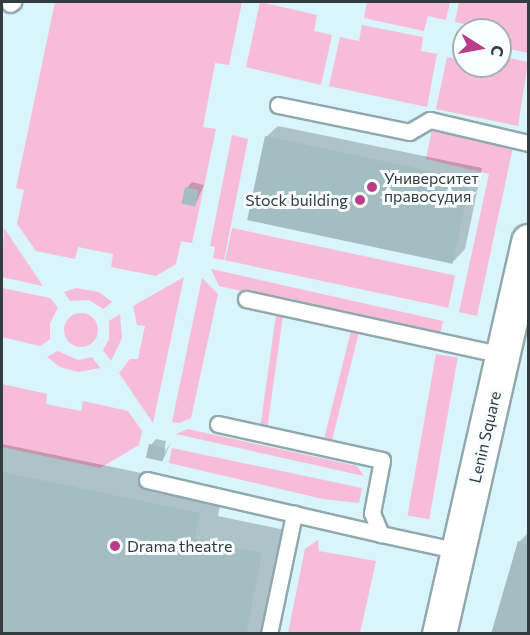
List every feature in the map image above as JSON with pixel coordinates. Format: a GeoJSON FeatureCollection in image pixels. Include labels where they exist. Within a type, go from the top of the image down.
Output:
{"type":"FeatureCollection","features":[{"type":"Feature","properties":{"kind":"street","name":"Lenin Square"},"geometry":{"type":"LineString","coordinates":[[439,633],[528,241]]}},
{"type":"Feature","properties":{"kind":"lane"},"geometry":{"type":"LineString","coordinates":[[278,105],[408,132],[430,120],[528,143]]}},
{"type":"Feature","properties":{"kind":"lane"},"geometry":{"type":"LineString","coordinates":[[246,299],[503,356]]}},
{"type":"Feature","properties":{"kind":"lane"},"geometry":{"type":"LineString","coordinates":[[218,424],[382,460],[372,513],[381,534]]}},
{"type":"Feature","properties":{"kind":"lane"},"geometry":{"type":"LineString","coordinates":[[147,480],[459,551]]}},
{"type":"Feature","properties":{"kind":"lane"},"geometry":{"type":"LineString","coordinates":[[269,633],[294,514]]}},
{"type":"Feature","properties":{"kind":"shaded area"},"geometry":{"type":"Polygon","coordinates":[[[55,2],[242,2],[229,65],[215,63],[203,127],[216,129],[192,243],[181,241],[176,264],[156,276],[111,267],[113,254],[78,247],[75,259],[36,251],[17,224],[24,190],[16,188],[55,2]]]}},
{"type":"Feature","properties":{"kind":"shaded area"},"geometry":{"type":"Polygon","coordinates":[[[260,2],[317,15],[314,31],[332,35],[321,85],[246,67],[260,2]]]}},
{"type":"Feature","properties":{"kind":"shaded area"},"geometry":{"type":"Polygon","coordinates":[[[367,2],[450,2],[446,20],[428,16],[424,31],[364,18],[367,2]]]}},
{"type":"Feature","properties":{"kind":"shaded area"},"geometry":{"type":"Polygon","coordinates":[[[459,2],[528,2],[528,53],[512,50],[512,18],[456,18],[459,2]]]}},
{"type":"Feature","properties":{"kind":"shaded area"},"geometry":{"type":"Polygon","coordinates":[[[362,25],[423,37],[421,51],[437,54],[427,107],[329,86],[340,37],[359,41],[362,25]]]}},
{"type":"Feature","properties":{"kind":"shaded area"},"geometry":{"type":"Polygon","coordinates":[[[447,57],[452,58],[452,78],[512,78],[512,59],[528,62],[518,126],[436,109],[447,57]]]}},
{"type":"Feature","properties":{"kind":"shaded area"},"geometry":{"type":"Polygon","coordinates":[[[432,130],[513,147],[477,316],[459,312],[489,174],[426,159],[432,130]]]}},
{"type":"Feature","properties":{"kind":"shaded area"},"geometry":{"type":"Polygon","coordinates":[[[232,135],[248,139],[224,260],[213,258],[215,247],[210,246],[232,135]]]}},
{"type":"Feature","properties":{"kind":"shaded area"},"geometry":{"type":"Polygon","coordinates":[[[4,228],[43,286],[2,277],[4,228]]]}},
{"type":"Feature","properties":{"kind":"shaded area"},"geometry":{"type":"Polygon","coordinates":[[[232,228],[455,275],[448,308],[225,260],[232,228]]]}},
{"type":"Feature","properties":{"kind":"shaded area"},"geometry":{"type":"Polygon","coordinates":[[[211,269],[443,321],[440,334],[219,286],[211,269]]]}},
{"type":"Feature","properties":{"kind":"shaded area"},"geometry":{"type":"Polygon","coordinates":[[[184,277],[153,423],[119,373],[130,359],[138,359],[145,326],[137,325],[133,306],[184,277]]]}},
{"type":"Feature","properties":{"kind":"shaded area"},"geometry":{"type":"Polygon","coordinates":[[[202,278],[218,294],[191,418],[179,423],[172,422],[202,278]]]}},
{"type":"Feature","properties":{"kind":"shaded area"},"geometry":{"type":"Polygon","coordinates":[[[2,288],[50,298],[58,308],[50,323],[50,339],[40,346],[2,337],[2,288]]]}},
{"type":"Feature","properties":{"kind":"shaded area"},"geometry":{"type":"Polygon","coordinates":[[[76,288],[99,292],[112,302],[103,309],[89,300],[70,301],[64,292],[76,288]]]}},
{"type":"Feature","properties":{"kind":"shaded area"},"geometry":{"type":"Polygon","coordinates":[[[81,313],[93,318],[98,330],[93,342],[81,347],[69,342],[64,330],[69,318],[81,313]]]}},
{"type":"Feature","properties":{"kind":"shaded area"},"geometry":{"type":"Polygon","coordinates":[[[120,314],[122,338],[111,361],[103,350],[109,339],[109,321],[120,314]]]}},
{"type":"Feature","properties":{"kind":"shaded area"},"geometry":{"type":"Polygon","coordinates":[[[276,315],[283,316],[267,426],[261,425],[276,315]]]}},
{"type":"Feature","properties":{"kind":"shaded area"},"geometry":{"type":"Polygon","coordinates":[[[351,331],[359,333],[332,442],[324,440],[351,331]]]}},
{"type":"Feature","properties":{"kind":"shaded area"},"geometry":{"type":"Polygon","coordinates":[[[58,351],[78,360],[92,357],[100,368],[78,372],[60,367],[47,357],[58,351]]]}},
{"type":"Feature","properties":{"kind":"shaded area"},"geometry":{"type":"Polygon","coordinates":[[[436,354],[458,358],[429,519],[408,516],[436,354]]]}},
{"type":"Feature","properties":{"kind":"shaded area"},"geometry":{"type":"Polygon","coordinates":[[[2,384],[47,394],[46,404],[81,411],[83,401],[128,411],[142,431],[139,445],[100,468],[2,447],[2,384]]]}},
{"type":"Feature","properties":{"kind":"shaded area"},"geometry":{"type":"Polygon","coordinates":[[[188,429],[357,466],[364,476],[176,434],[188,429]]]}},
{"type":"Feature","properties":{"kind":"shaded area"},"geometry":{"type":"Polygon","coordinates":[[[172,448],[362,488],[359,503],[323,499],[169,463],[172,448]]]}},
{"type":"Feature","properties":{"kind":"shaded area"},"geometry":{"type":"Polygon","coordinates":[[[318,540],[319,551],[376,561],[360,633],[288,633],[305,549],[318,540]]]}},
{"type":"Feature","properties":{"kind":"building","name":"Stock building"},"geometry":{"type":"Polygon","coordinates":[[[265,136],[470,180],[453,264],[247,220],[265,136]]]}},
{"type":"Feature","properties":{"kind":"building"},"geometry":{"type":"Polygon","coordinates":[[[185,187],[199,190],[195,207],[181,204],[185,187]]]}},
{"type":"Feature","properties":{"kind":"building"},"geometry":{"type":"Polygon","coordinates":[[[149,444],[166,448],[162,461],[146,458],[149,444]]]}},
{"type":"Feature","properties":{"kind":"building","name":"Drama theatre"},"geometry":{"type":"Polygon","coordinates":[[[2,472],[200,513],[195,539],[262,553],[246,634],[2,634],[2,472]]]}},
{"type":"Feature","properties":{"kind":"building"},"geometry":{"type":"Polygon","coordinates":[[[518,541],[528,545],[528,634],[491,634],[518,541]]]}},
{"type":"Feature","properties":{"kind":"place","name":"Университет правосудия"},"geometry":{"type":"Point","coordinates":[372,187]}},
{"type":"Feature","properties":{"kind":"place","name":"Stock building"},"geometry":{"type":"Point","coordinates":[360,200]}},
{"type":"Feature","properties":{"kind":"place","name":"Drama theatre"},"geometry":{"type":"Point","coordinates":[115,546]}}]}
